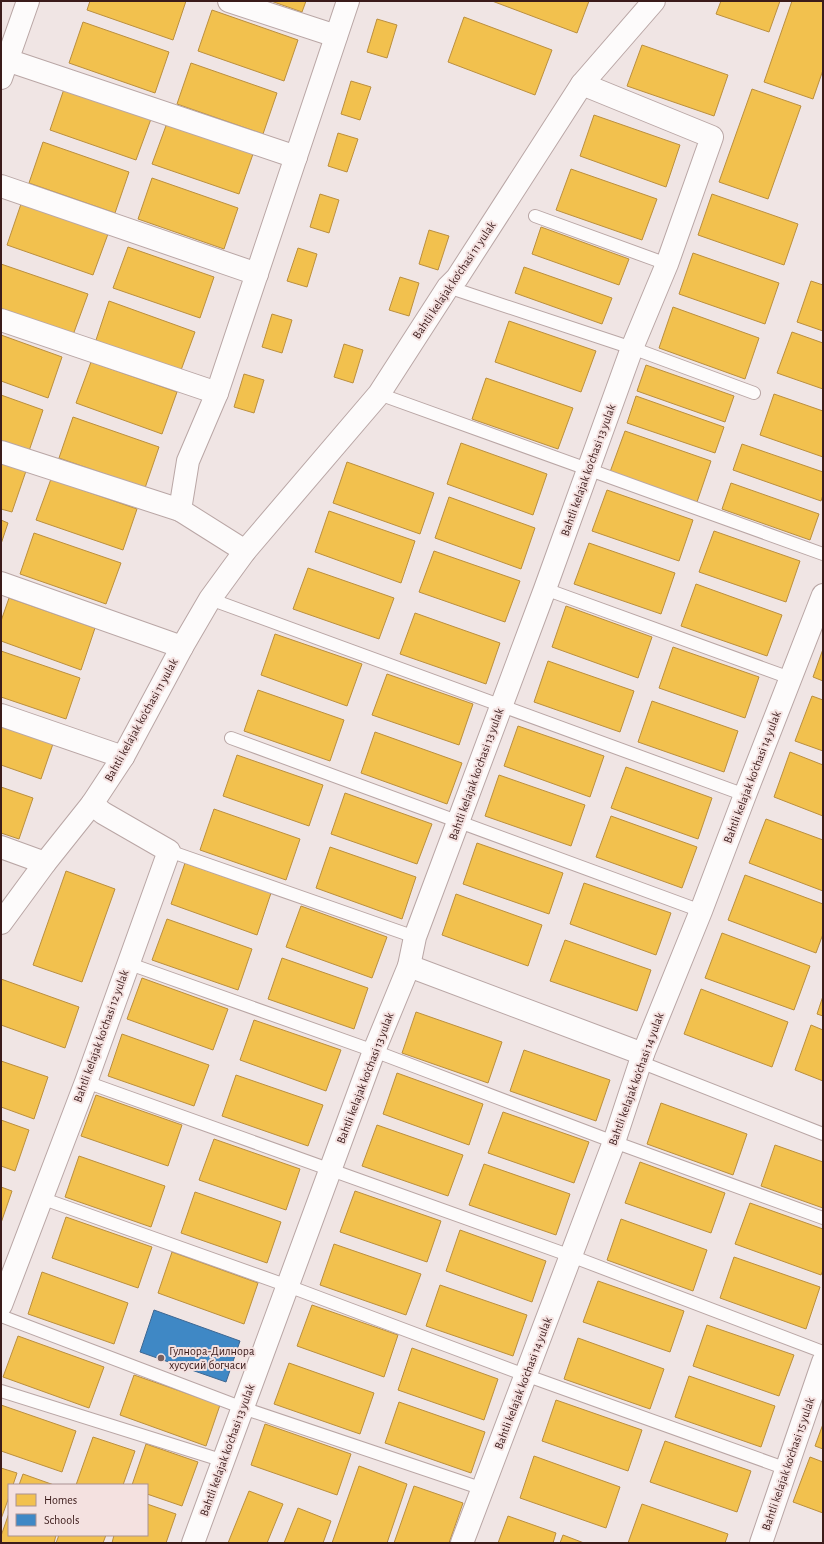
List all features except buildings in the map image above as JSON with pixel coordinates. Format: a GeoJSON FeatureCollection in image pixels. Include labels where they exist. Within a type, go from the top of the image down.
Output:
{"type":"FeatureCollection","features":[{"type":"Feature","properties":{"kind":"street"},"geometry":{"type":"LineString","coordinates":[[28,1],[4,69],[296,157]]}},
{"type":"Feature","properties":{"kind":"street"},"geometry":{"type":"LineString","coordinates":[[229,1],[336,36]]}},
{"type":"Feature","properties":{"kind":"street"},"geometry":{"type":"LineString","coordinates":[[180,510],[188,461],[217,393],[348,1]]}},
{"type":"Feature","properties":{"kind":"street","name":"Bahtli kelajak ko'chasi 11 yulak"},"geometry":{"type":"LineString","coordinates":[[1,923],[45,863],[92,804],[123,757],[182,647],[210,599],[245,551],[379,394],[448,287],[457,278],[582,84],[654,1]]}},
{"type":"Feature","properties":{"kind":"street","name":"Bahtli kelajak ko'chasi 13 yulak"},"geometry":{"type":"LineString","coordinates":[[193,1543],[374,1051],[409,966],[415,937],[545,589],[632,348],[667,264],[712,137],[582,84]]}},
{"type":"Feature","properties":{"kind":"street"},"geometry":{"type":"LineString","coordinates":[[1,186],[257,274]]}},
{"type":"Feature","properties":{"kind":"street"},"geometry":{"type":"LineString","coordinates":[[1,320],[217,393]]}},
{"type":"Feature","properties":{"kind":"street"},"geometry":{"type":"LineString","coordinates":[[1,452],[180,510],[245,551]]}},
{"type":"Feature","properties":{"kind":"street"},"geometry":{"type":"LineString","coordinates":[[1,583],[182,647]]}},
{"type":"Feature","properties":{"kind":"street","name":"Bahtli kelajak ko'chasi 14 yulak"},"geometry":{"type":"LineString","coordinates":[[462,1543],[614,1142],[641,1058],[701,911],[823,595]]}},
{"type":"Feature","properties":{"kind":"street"},"geometry":{"type":"LineString","coordinates":[[1,715],[123,757]]}},
{"type":"Feature","properties":{"kind":"street"},"geometry":{"type":"LineString","coordinates":[[92,804],[103,813],[169,851]]}},
{"type":"Feature","properties":{"kind":"street"},"geometry":{"type":"LineString","coordinates":[[1,847],[45,863]]}},
{"type":"Feature","properties":{"kind":"street","name":"Bahtli kelajak ko'chasi 12 yulak"},"geometry":{"type":"LineString","coordinates":[[1,1305],[86,1082],[127,963],[169,851]]}},
{"type":"Feature","properties":{"kind":"street"},"geometry":{"type":"LineString","coordinates":[[409,966],[641,1058]]}},
{"type":"Feature","properties":{"kind":"street","name":"Bahtli kelajak ko'chasi 15 yulak"},"geometry":{"type":"LineString","coordinates":[[761,1543],[823,1362]]}},
{"type":"Feature","properties":{"kind":"lane"},"geometry":{"type":"LineString","coordinates":[[535,216],[667,264]]}},
{"type":"Feature","properties":{"kind":"lane"},"geometry":{"type":"LineString","coordinates":[[448,287],[632,348],[754,393]]}},
{"type":"Feature","properties":{"kind":"lane"},"geometry":{"type":"LineString","coordinates":[[379,394],[823,554]]}},
{"type":"Feature","properties":{"kind":"lane"},"geometry":{"type":"LineString","coordinates":[[545,589],[790,678]]}},
{"type":"Feature","properties":{"kind":"lane"},"geometry":{"type":"LineString","coordinates":[[210,599],[745,795]]}},
{"type":"Feature","properties":{"kind":"lane"},"geometry":{"type":"LineString","coordinates":[[231,738],[701,911]]}},
{"type":"Feature","properties":{"kind":"lane"},"geometry":{"type":"LineString","coordinates":[[169,851],[415,937]]}},
{"type":"Feature","properties":{"kind":"lane"},"geometry":{"type":"LineString","coordinates":[[127,963],[374,1051],[614,1142],[823,1218]]}},
{"type":"Feature","properties":{"kind":"lane"},"geometry":{"type":"LineString","coordinates":[[641,1058],[823,1134]]}},
{"type":"Feature","properties":{"kind":"lane"},"geometry":{"type":"LineString","coordinates":[[86,1082],[570,1256],[823,1352]]}},
{"type":"Feature","properties":{"kind":"lane"},"geometry":{"type":"LineString","coordinates":[[41,1198],[288,1286],[525,1375],[787,1469]]}},
{"type":"Feature","properties":{"kind":"lane"},"geometry":{"type":"LineString","coordinates":[[1,1316],[243,1408],[483,1489]]}},
{"type":"Feature","properties":{"kind":"lane"},"geometry":{"type":"LineString","coordinates":[[1,1391],[224,1461]]}},
{"type":"Feature","properties":{"kind":"place","name":"Гулнора-Дилнора хусусий богчаси"},"geometry":{"type":"Point","coordinates":[161,1358]}}]}
